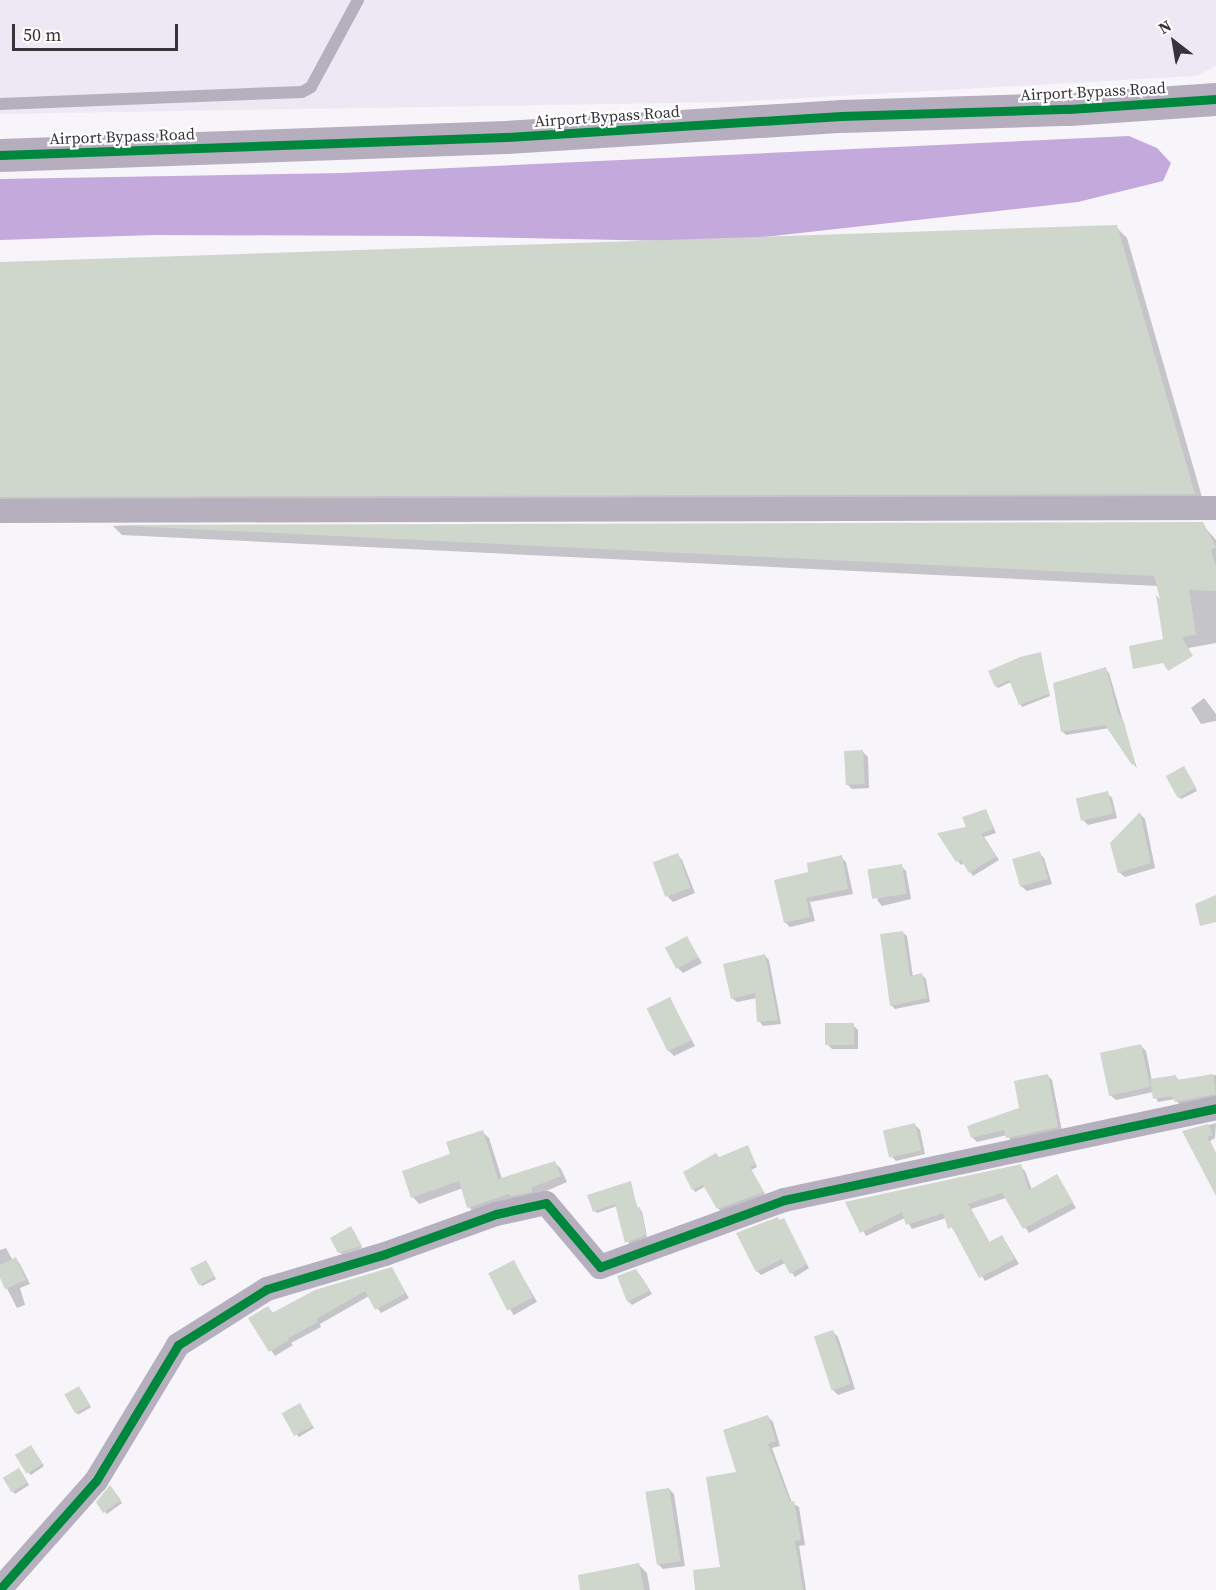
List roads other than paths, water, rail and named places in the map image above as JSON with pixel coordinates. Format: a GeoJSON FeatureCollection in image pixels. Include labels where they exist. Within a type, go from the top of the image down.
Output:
{"type":"FeatureCollection","features":[{"type":"Feature","properties":{"kind":"street"},"geometry":{"type":"LineString","coordinates":[[1166,102],[1216,87]]}},
{"type":"Feature","properties":{"kind":"street","name":"Airport Bypass Road"},"geometry":{"type":"LineString","coordinates":[[0,155],[506,137],[841,116],[1069,109],[1216,99]]}},
{"type":"Feature","properties":{"kind":"street"},"geometry":{"type":"LineString","coordinates":[[0,511],[1216,508]]}},
{"type":"Feature","properties":{"kind":"street"},"geometry":{"type":"LineString","coordinates":[[0,1589],[96,1481],[177,1345],[267,1289],[385,1254],[496,1214],[546,1203],[600,1267],[784,1200],[1216,1108]]}},
{"type":"Feature","properties":{"kind":"lane"},"geometry":{"type":"LineString","coordinates":[[0,104],[302,92],[310,87],[358,0]]}}]}
